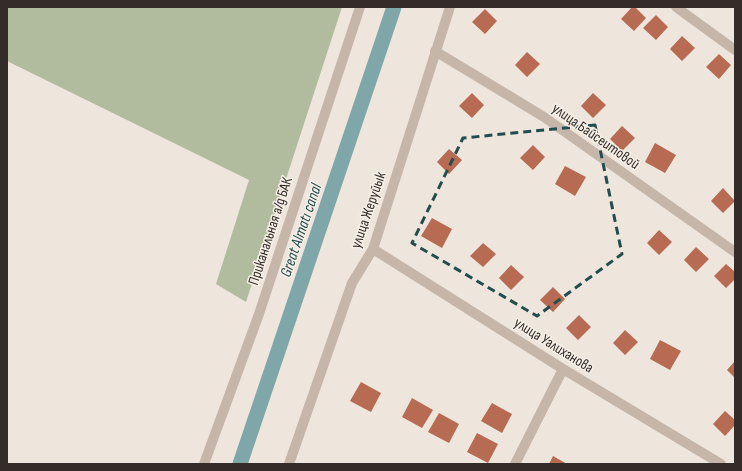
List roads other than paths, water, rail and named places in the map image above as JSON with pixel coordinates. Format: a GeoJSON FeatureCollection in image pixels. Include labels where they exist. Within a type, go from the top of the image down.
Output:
{"type":"FeatureCollection","features":[{"type":"Feature","properties":{"kind":"street","name":"Приканальная а/д БАК"},"geometry":{"type":"LineString","coordinates":[[204,464],[259,314],[360,7]]}},
{"type":"Feature","properties":{"kind":"street","name":"улица Жеруйык"},"geometry":{"type":"LineString","coordinates":[[289,464],[352,283],[372,249],[450,7]]}},
{"type":"Feature","properties":{"kind":"street"},"geometry":{"type":"LineString","coordinates":[[676,7],[735,50]]}},
{"type":"Feature","properties":{"kind":"street","name":"улица Байсеитовой"},"geometry":{"type":"LineString","coordinates":[[435,51],[544,117],[735,252]]}},
{"type":"Feature","properties":{"kind":"street","name":"улица Уалиханова"},"geometry":{"type":"LineString","coordinates":[[372,249],[563,369],[721,464]]}},
{"type":"Feature","properties":{"kind":"street"},"geometry":{"type":"LineString","coordinates":[[515,464],[563,369]]}},
{"type":"Feature","properties":{"kind":"waterway","name":"Great Almatı canal"},"geometry":{"type":"LineString","coordinates":[[240,464],[394,7]]}}]}
